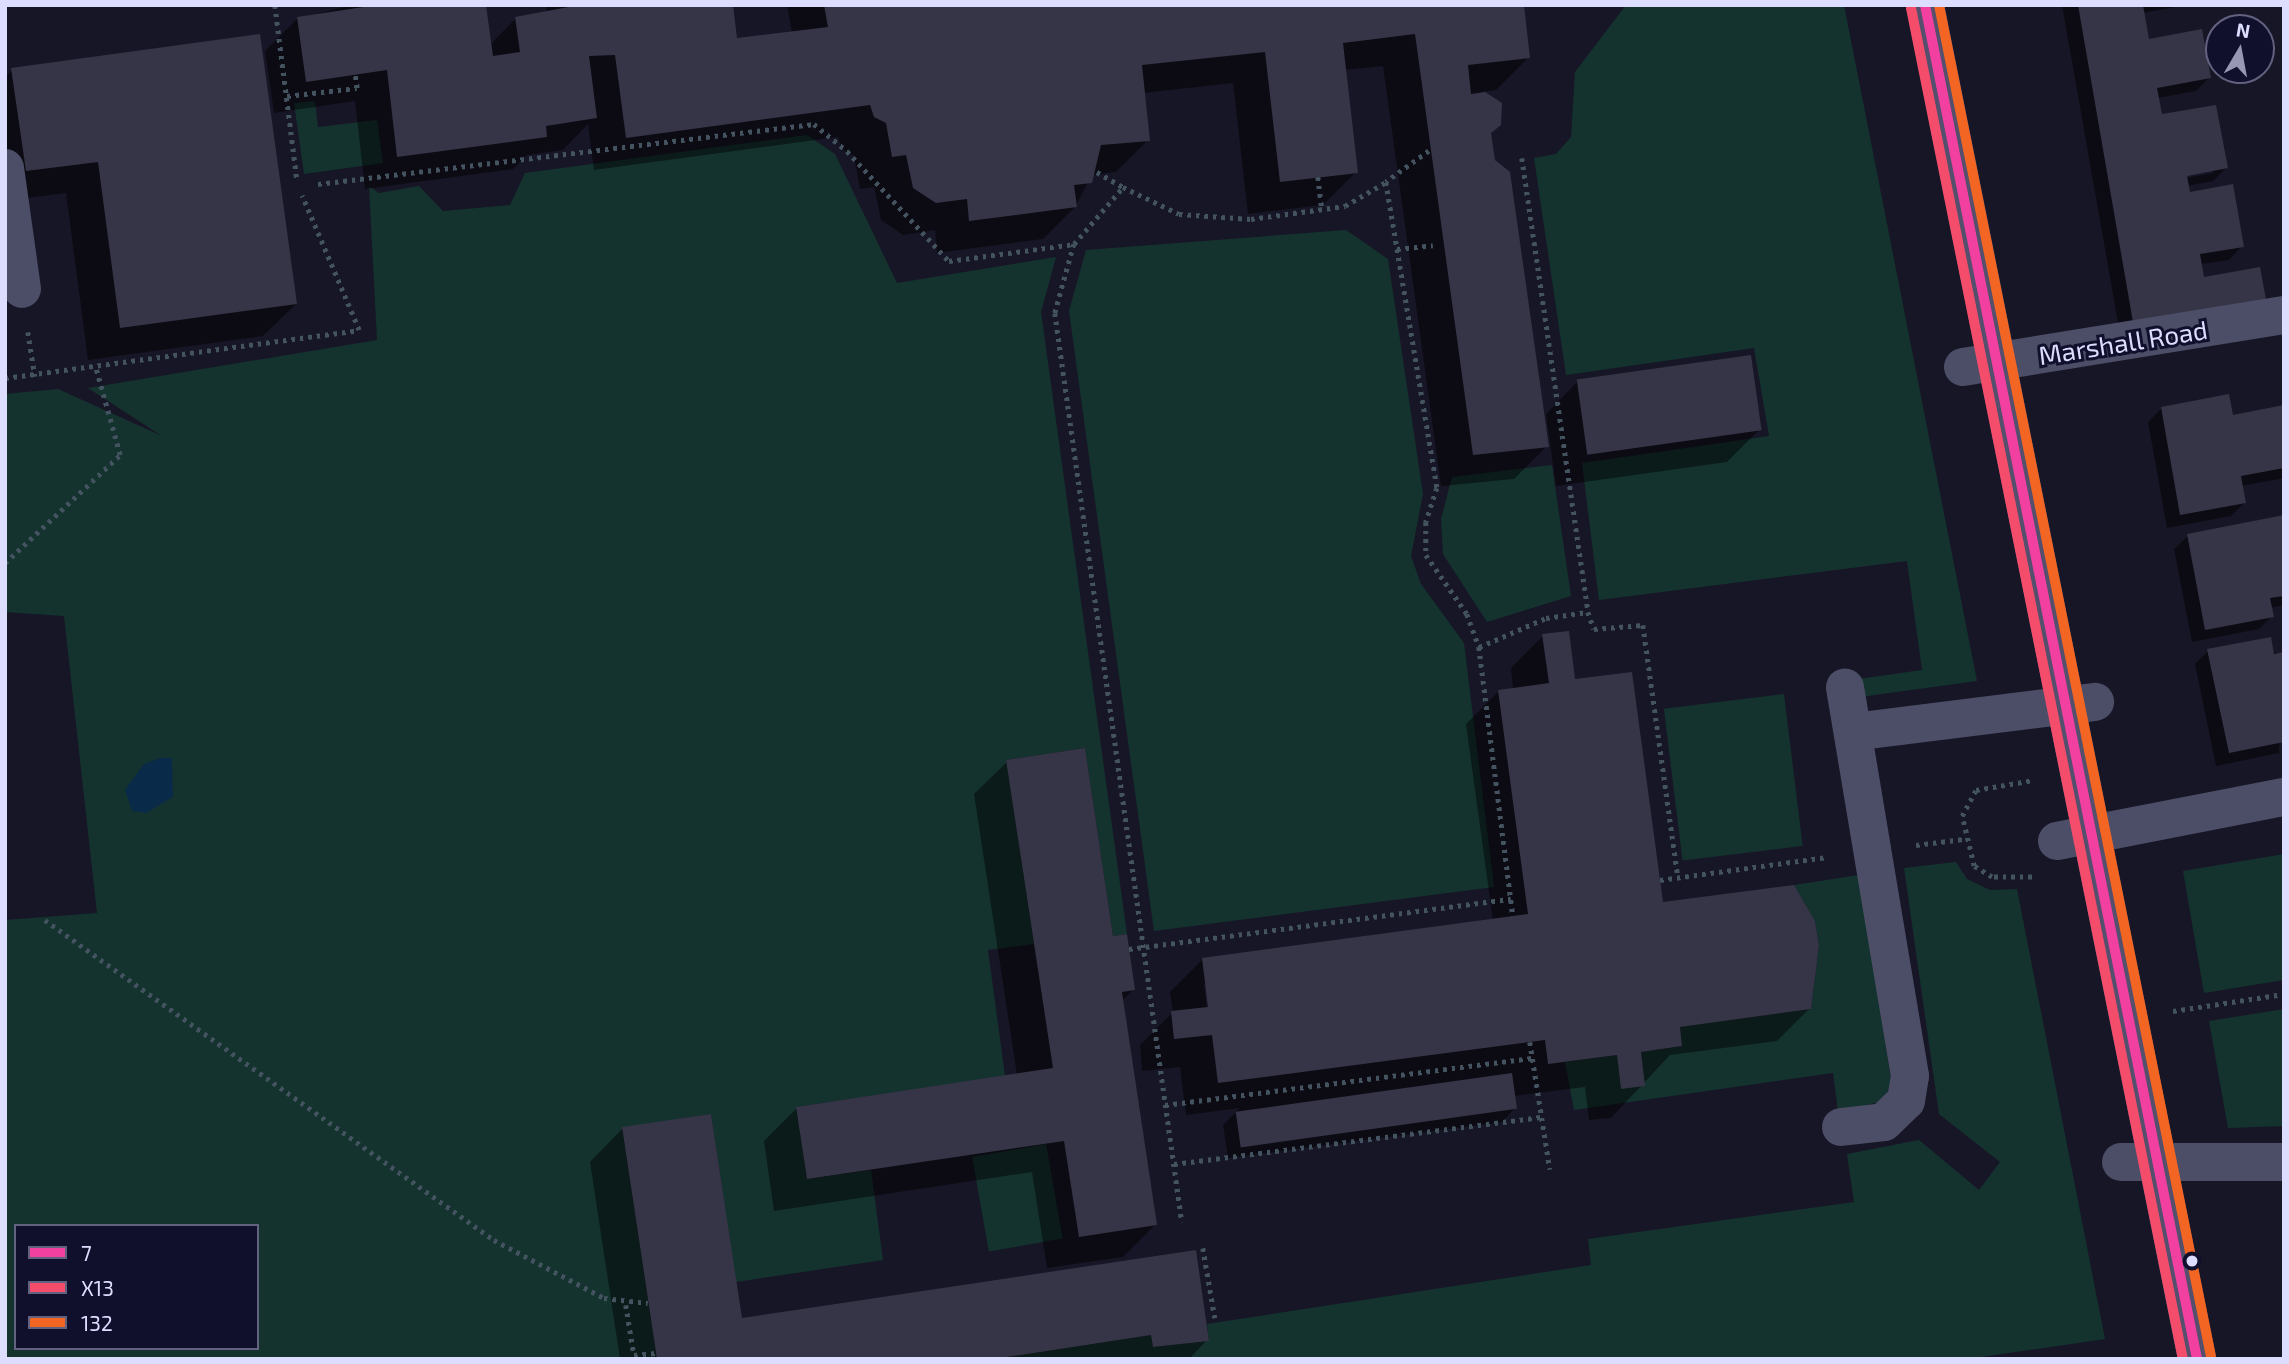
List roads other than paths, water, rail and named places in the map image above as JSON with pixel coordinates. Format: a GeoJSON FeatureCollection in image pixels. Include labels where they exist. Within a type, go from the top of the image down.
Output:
{"type":"FeatureCollection","features":[{"type":"Feature","properties":{"kind":"main road"},"geometry":{"type":"LineString","coordinates":[[1925,5],[1981,365],[2081,704],[2094,834],[2197,1359]]}},
{"type":"Feature","properties":{"kind":"street"},"geometry":{"type":"LineString","coordinates":[[5,167],[22,289]]}},
{"type":"Feature","properties":{"kind":"street","name":"Marshall Road"},"geometry":{"type":"LineString","coordinates":[[1981,365],[2284,315]]}},
{"type":"Feature","properties":{"kind":"street"},"geometry":{"type":"LineString","coordinates":[[1840,1127],[1884,1122],[1906,1101],[1910,1076],[1845,687]]}},
{"type":"Feature","properties":{"kind":"street"},"geometry":{"type":"LineString","coordinates":[[1853,732],[2081,704]]}},
{"type":"Feature","properties":{"kind":"street"},"geometry":{"type":"LineString","coordinates":[[2057,841],[2284,797]]}},
{"type":"Feature","properties":{"kind":"street"},"geometry":{"type":"LineString","coordinates":[[2121,1163],[2284,1162]]}},
{"type":"Feature","properties":{"kind":"water"},"geometry":{"type":"Polygon","coordinates":[[[160,758],[172,758],[173,797],[146,813],[132,811],[125,790],[144,764],[160,758]]]}}]}
